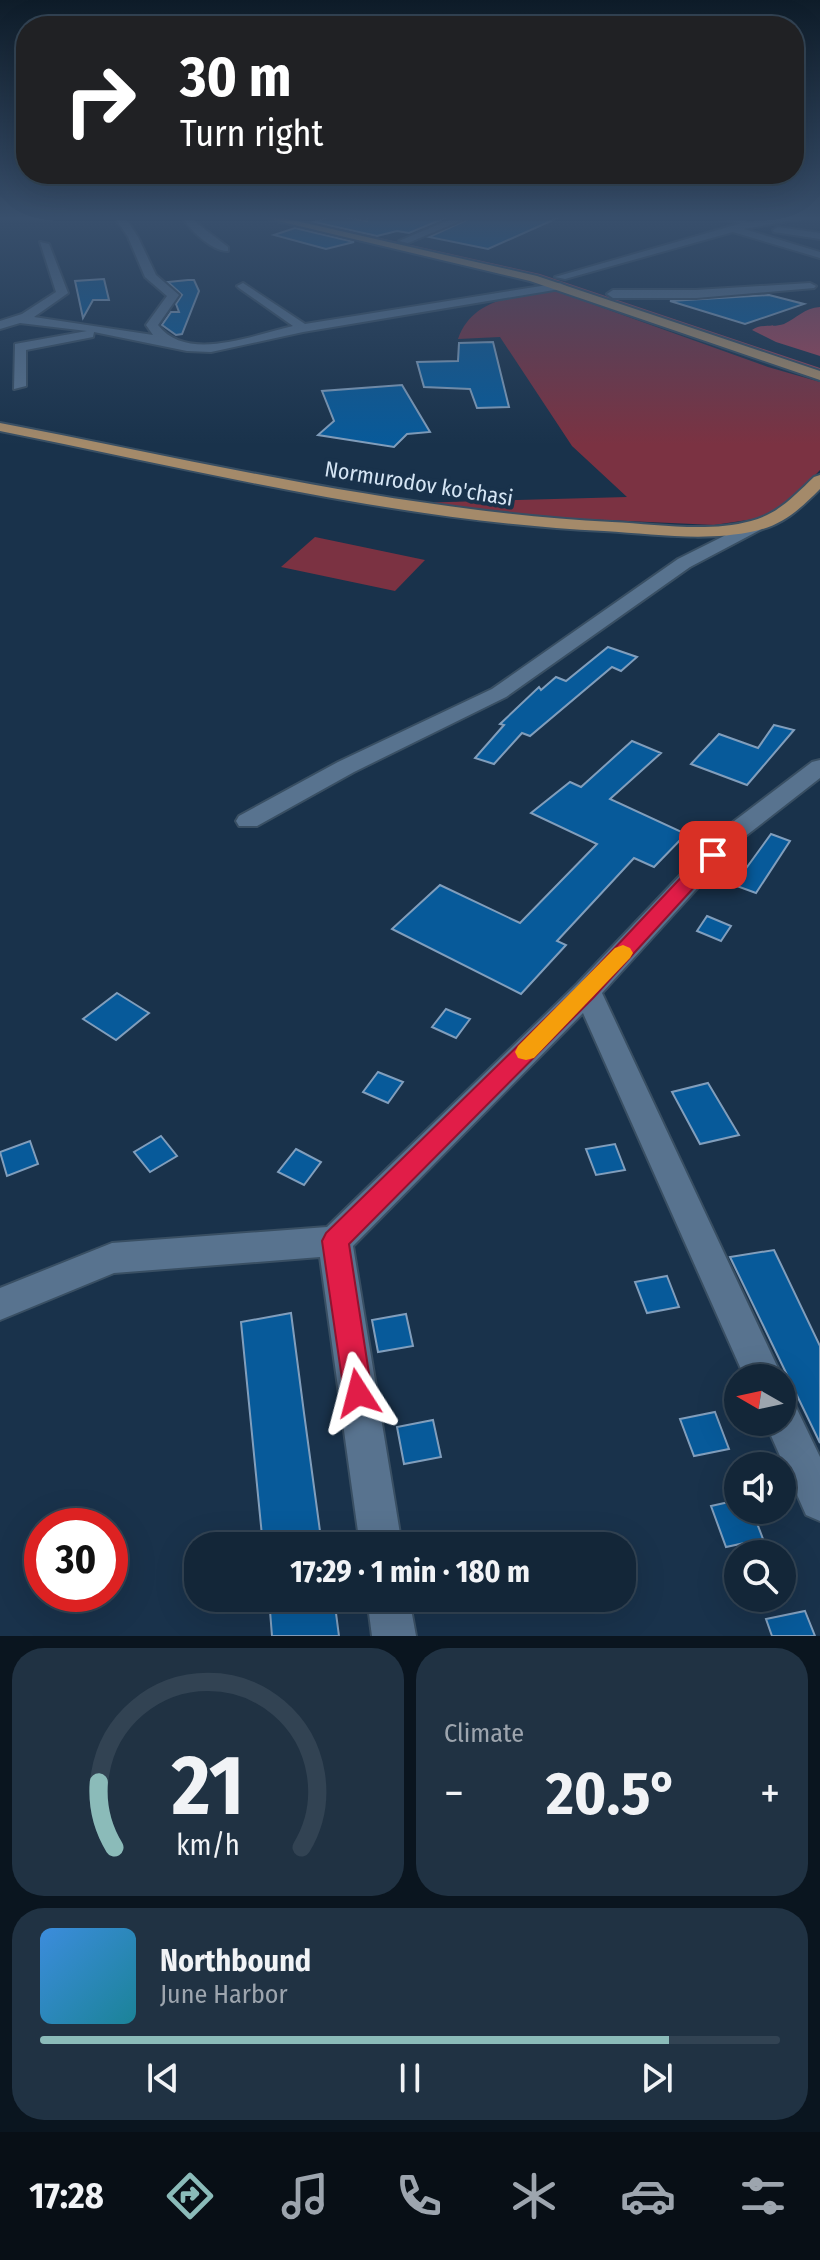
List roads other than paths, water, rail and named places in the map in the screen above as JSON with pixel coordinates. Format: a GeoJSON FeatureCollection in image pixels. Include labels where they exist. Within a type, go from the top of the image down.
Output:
{"type":"FeatureCollection","features":[{"type":"Feature","properties":{"kind":"main road"},"geometry":{"type":"LineString","coordinates":[[589,292],[820,376]]}},
{"type":"Feature","properties":{"kind":"main road"},"geometry":{"type":"LineString","coordinates":[[606,292],[820,364]]}},
{"type":"Feature","properties":{"kind":"main road","name":"Normurodov ko'chasi"},"geometry":{"type":"LineString","coordinates":[[0,427],[400,506],[540,523],[713,532],[754,526],[785,514],[820,480]]}},
{"type":"Feature","properties":{"kind":"street"},"geometry":{"type":"LineString","coordinates":[[0,325],[20,319],[54,301],[62,292]]}},
{"type":"Feature","properties":{"kind":"street"},"geometry":{"type":"LineString","coordinates":[[164,341],[152,325],[173,295],[170,292]]}},
{"type":"Feature","properties":{"kind":"street"},"geometry":{"type":"LineString","coordinates":[[252,292],[303,328]]}},
{"type":"Feature","properties":{"kind":"street"},"geometry":{"type":"LineString","coordinates":[[20,319],[111,330],[187,347],[211,348],[502,292]]}},
{"type":"Feature","properties":{"kind":"street"},"geometry":{"type":"LineString","coordinates":[[613,294],[719,292]]}},
{"type":"Feature","properties":{"kind":"street"},"geometry":{"type":"LineString","coordinates":[[19,386],[20,347],[111,330]]}},
{"type":"Feature","properties":{"kind":"street"},"geometry":{"type":"LineString","coordinates":[[248,821],[346,767],[499,693],[684,563],[754,526]]}},
{"type":"Feature","properties":{"kind":"street"},"geometry":{"type":"LineString","coordinates":[[0,1304],[112,1258],[335,1241],[587,991],[734,833],[820,767]]}},
{"type":"Feature","properties":{"kind":"street"},"geometry":{"type":"LineString","coordinates":[[587,991],[758,1364]]}},
{"type":"Feature","properties":{"kind":"street"},"geometry":{"type":"LineString","coordinates":[[335,1241],[379,1532]]}},
{"type":"Feature","properties":{"kind":"street"},"geometry":{"type":"LineString","coordinates":[[790,1436],[820,1501]]}},
{"type":"Feature","properties":{"kind":"street"},"geometry":{"type":"LineString","coordinates":[[390,1612],[394,1636]]}}]}
